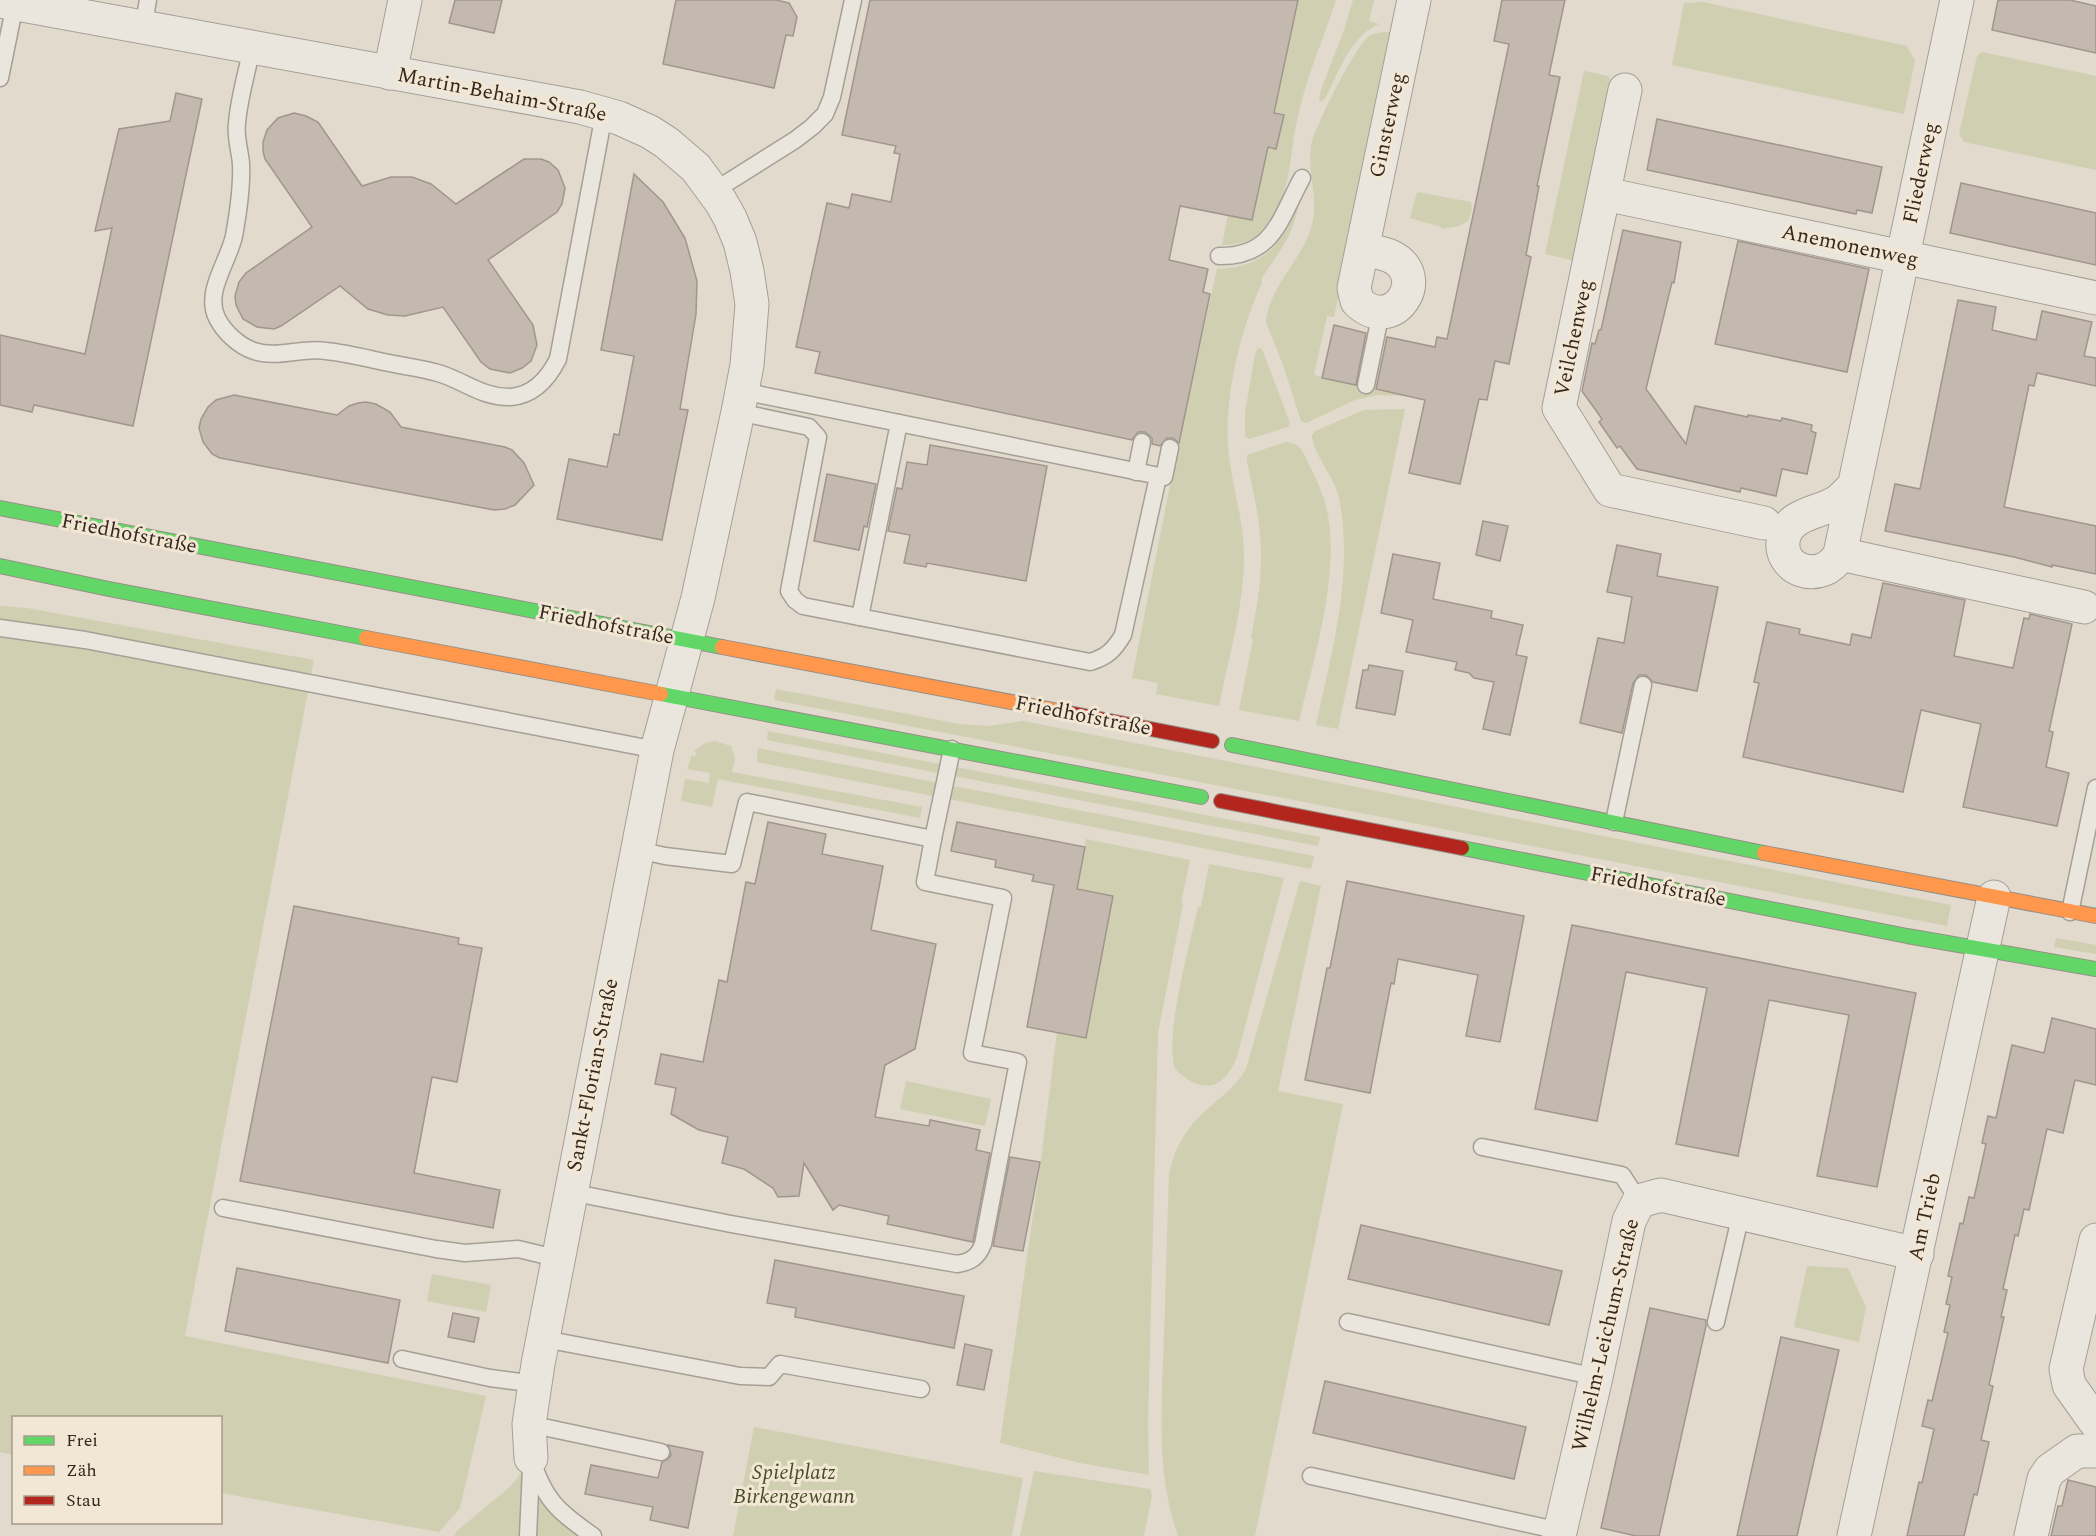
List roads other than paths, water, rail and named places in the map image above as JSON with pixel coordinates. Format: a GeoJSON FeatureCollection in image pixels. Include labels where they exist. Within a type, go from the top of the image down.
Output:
{"type":"FeatureCollection","features":[{"type":"Feature","properties":{"kind":"main road","name":"Friedhofstraße"},"geometry":{"type":"LineString","coordinates":[[0,508],[1212,741]]}},
{"type":"Feature","properties":{"kind":"main road"},"geometry":{"type":"LineString","coordinates":[[0,566],[109,589],[1201,797]]}},
{"type":"Feature","properties":{"kind":"main road"},"geometry":{"type":"LineString","coordinates":[[1232,745],[1797,860],[2096,916]]}},
{"type":"Feature","properties":{"kind":"main road","name":"Friedhofstraße"},"geometry":{"type":"LineString","coordinates":[[1221,801],[1907,936],[2096,969]]}},
{"type":"Feature","properties":{"kind":"street"},"geometry":{"type":"LineString","coordinates":[[390,73],[405,0]]}},
{"type":"Feature","properties":{"kind":"street","name":"Ginsterweg"},"geometry":{"type":"LineString","coordinates":[[1381,312],[1374,312],[1361,305],[1354,294],[1414,0]]}},
{"type":"Feature","properties":{"kind":"street","name":"Fliederweg"},"geometry":{"type":"LineString","coordinates":[[1840,554],[1957,0]]}},
{"type":"Feature","properties":{"kind":"street","name":"Martin-Behaim-Straße"},"geometry":{"type":"LineString","coordinates":[[8,2],[146,14],[252,47],[580,107],[632,124],[667,143],[687,159],[714,191],[730,218],[740,242],[752,304],[750,339],[740,401],[699,598],[672,696]]}},
{"type":"Feature","properties":{"kind":"street","name":"Veilchenweg"},"geometry":{"type":"LineString","coordinates":[[1626,90],[1559,408],[1610,490],[1764,523]]}},
{"type":"Feature","properties":{"kind":"street","name":"Anemonenweg"},"geometry":{"type":"LineString","coordinates":[[1605,194],[2096,298]]}},
{"type":"Feature","properties":{"kind":"street"},"geometry":{"type":"LineString","coordinates":[[1362,250],[1390,256],[1405,269],[1408,278],[1409,285],[1404,300],[1391,310],[1381,312]]}},
{"type":"Feature","properties":{"kind":"street"},"geometry":{"type":"LineString","coordinates":[[1854,486],[1839,501],[1794,521],[1785,534],[1784,548],[1787,558],[1796,567],[1812,573],[1828,568],[1840,554],[2084,607]]}},
{"type":"Feature","properties":{"kind":"street","name":"Sankt-Florian-Straße"},"geometry":{"type":"LineString","coordinates":[[531,1458],[529,1424],[560,1259],[570,1192],[657,750],[672,696]]}},
{"type":"Feature","properties":{"kind":"street","name":"Am Trieb"},"geometry":{"type":"LineString","coordinates":[[1854,1536],[1994,897]]}},
{"type":"Feature","properties":{"kind":"street","name":"Wilhelm-Leichum-Straße"},"geometry":{"type":"LineString","coordinates":[[1560,1533],[1629,1221],[1639,1201],[1661,1195],[1917,1254]]}},
{"type":"Feature","properties":{"kind":"street"},"geometry":{"type":"LineString","coordinates":[[2096,1240],[2066,1369],[2070,1385],[2096,1424]]}},
{"type":"Feature","properties":{"kind":"street"},"geometry":{"type":"LineString","coordinates":[[2031,1536],[2044,1479],[2050,1470],[2078,1451],[2096,1451]]}},
{"type":"Feature","properties":{"kind":"lane"},"geometry":{"type":"LineString","coordinates":[[714,191],[795,140],[812,128],[825,114],[832,97],[853,0]]}},
{"type":"Feature","properties":{"kind":"lane"},"geometry":{"type":"LineString","coordinates":[[0,78],[8,2]]}},
{"type":"Feature","properties":{"kind":"lane"},"geometry":{"type":"LineString","coordinates":[[252,47],[237,123],[241,178],[234,237],[216,284],[212,303],[216,316],[224,329],[237,341],[254,351],[270,354],[324,350],[440,373],[460,384],[494,395],[512,397],[541,384],[550,374],[558,359],[604,114]]}},
{"type":"Feature","properties":{"kind":"lane"},"geometry":{"type":"LineString","coordinates":[[1220,256],[1234,256],[1263,245],[1273,234],[1302,178]]}},
{"type":"Feature","properties":{"kind":"lane"},"geometry":{"type":"LineString","coordinates":[[1366,386],[1381,312]]}},
{"type":"Feature","properties":{"kind":"lane"},"geometry":{"type":"LineString","coordinates":[[740,401],[899,423],[1158,477],[1164,477],[1170,448]]}},
{"type":"Feature","properties":{"kind":"lane"},"geometry":{"type":"LineString","coordinates":[[740,401],[809,428],[818,437],[789,591],[803,606],[1090,662],[1104,658],[1115,649],[1123,635],[1158,477]]}},
{"type":"Feature","properties":{"kind":"lane"},"geometry":{"type":"LineString","coordinates":[[860,617],[899,423]]}},
{"type":"Feature","properties":{"kind":"lane"},"geometry":{"type":"LineString","coordinates":[[1136,472],[1142,442]]}},
{"type":"Feature","properties":{"kind":"lane"},"geometry":{"type":"LineString","coordinates":[[0,628],[85,640],[657,750]]}},
{"type":"Feature","properties":{"kind":"lane"},"geometry":{"type":"LineString","coordinates":[[1614,822],[1643,685]]}},
{"type":"Feature","properties":{"kind":"lane"},"geometry":{"type":"LineString","coordinates":[[570,1192],[731,1224],[957,1264],[968,1262],[979,1255],[1018,1062],[972,1053],[1003,898],[925,882],[952,749]]}},
{"type":"Feature","properties":{"kind":"lane"},"geometry":{"type":"LineString","coordinates":[[2070,912],[2096,788]]}},
{"type":"Feature","properties":{"kind":"lane"},"geometry":{"type":"LineString","coordinates":[[638,850],[665,856],[732,864],[747,802],[933,839]]}},
{"type":"Feature","properties":{"kind":"lane"},"geometry":{"type":"LineString","coordinates":[[1482,1147],[1622,1175],[1639,1201]]}},
{"type":"Feature","properties":{"kind":"lane"},"geometry":{"type":"LineString","coordinates":[[223,1208],[436,1249],[465,1253],[518,1249],[560,1259]]}},
{"type":"Feature","properties":{"kind":"lane"},"geometry":{"type":"LineString","coordinates":[[1716,1322],[1741,1214]]}},
{"type":"Feature","properties":{"kind":"lane"},"geometry":{"type":"LineString","coordinates":[[1348,1322],[1596,1377]]}},
{"type":"Feature","properties":{"kind":"lane"},"geometry":{"type":"LineString","coordinates":[[544,1340],[740,1376],[769,1377],[780,1364],[921,1389]]}},
{"type":"Feature","properties":{"kind":"lane"},"geometry":{"type":"LineString","coordinates":[[402,1359],[490,1378],[536,1384]]}},
{"type":"Feature","properties":{"kind":"lane"},"geometry":{"type":"LineString","coordinates":[[529,1424],[661,1452]]}},
{"type":"Feature","properties":{"kind":"lane"},"geometry":{"type":"LineString","coordinates":[[528,1536],[531,1458]]}},
{"type":"Feature","properties":{"kind":"lane"},"geometry":{"type":"LineString","coordinates":[[531,1458],[543,1491],[569,1519],[592,1536]]}},
{"type":"Feature","properties":{"kind":"lane"},"geometry":{"type":"LineString","coordinates":[[1311,1476],[1560,1533]]}},
{"type":"Feature","properties":{"kind":"park label","name":"Spielplatz Birkengewann"},"geometry":{"type":"Point","coordinates":[794,1485]}}]}
